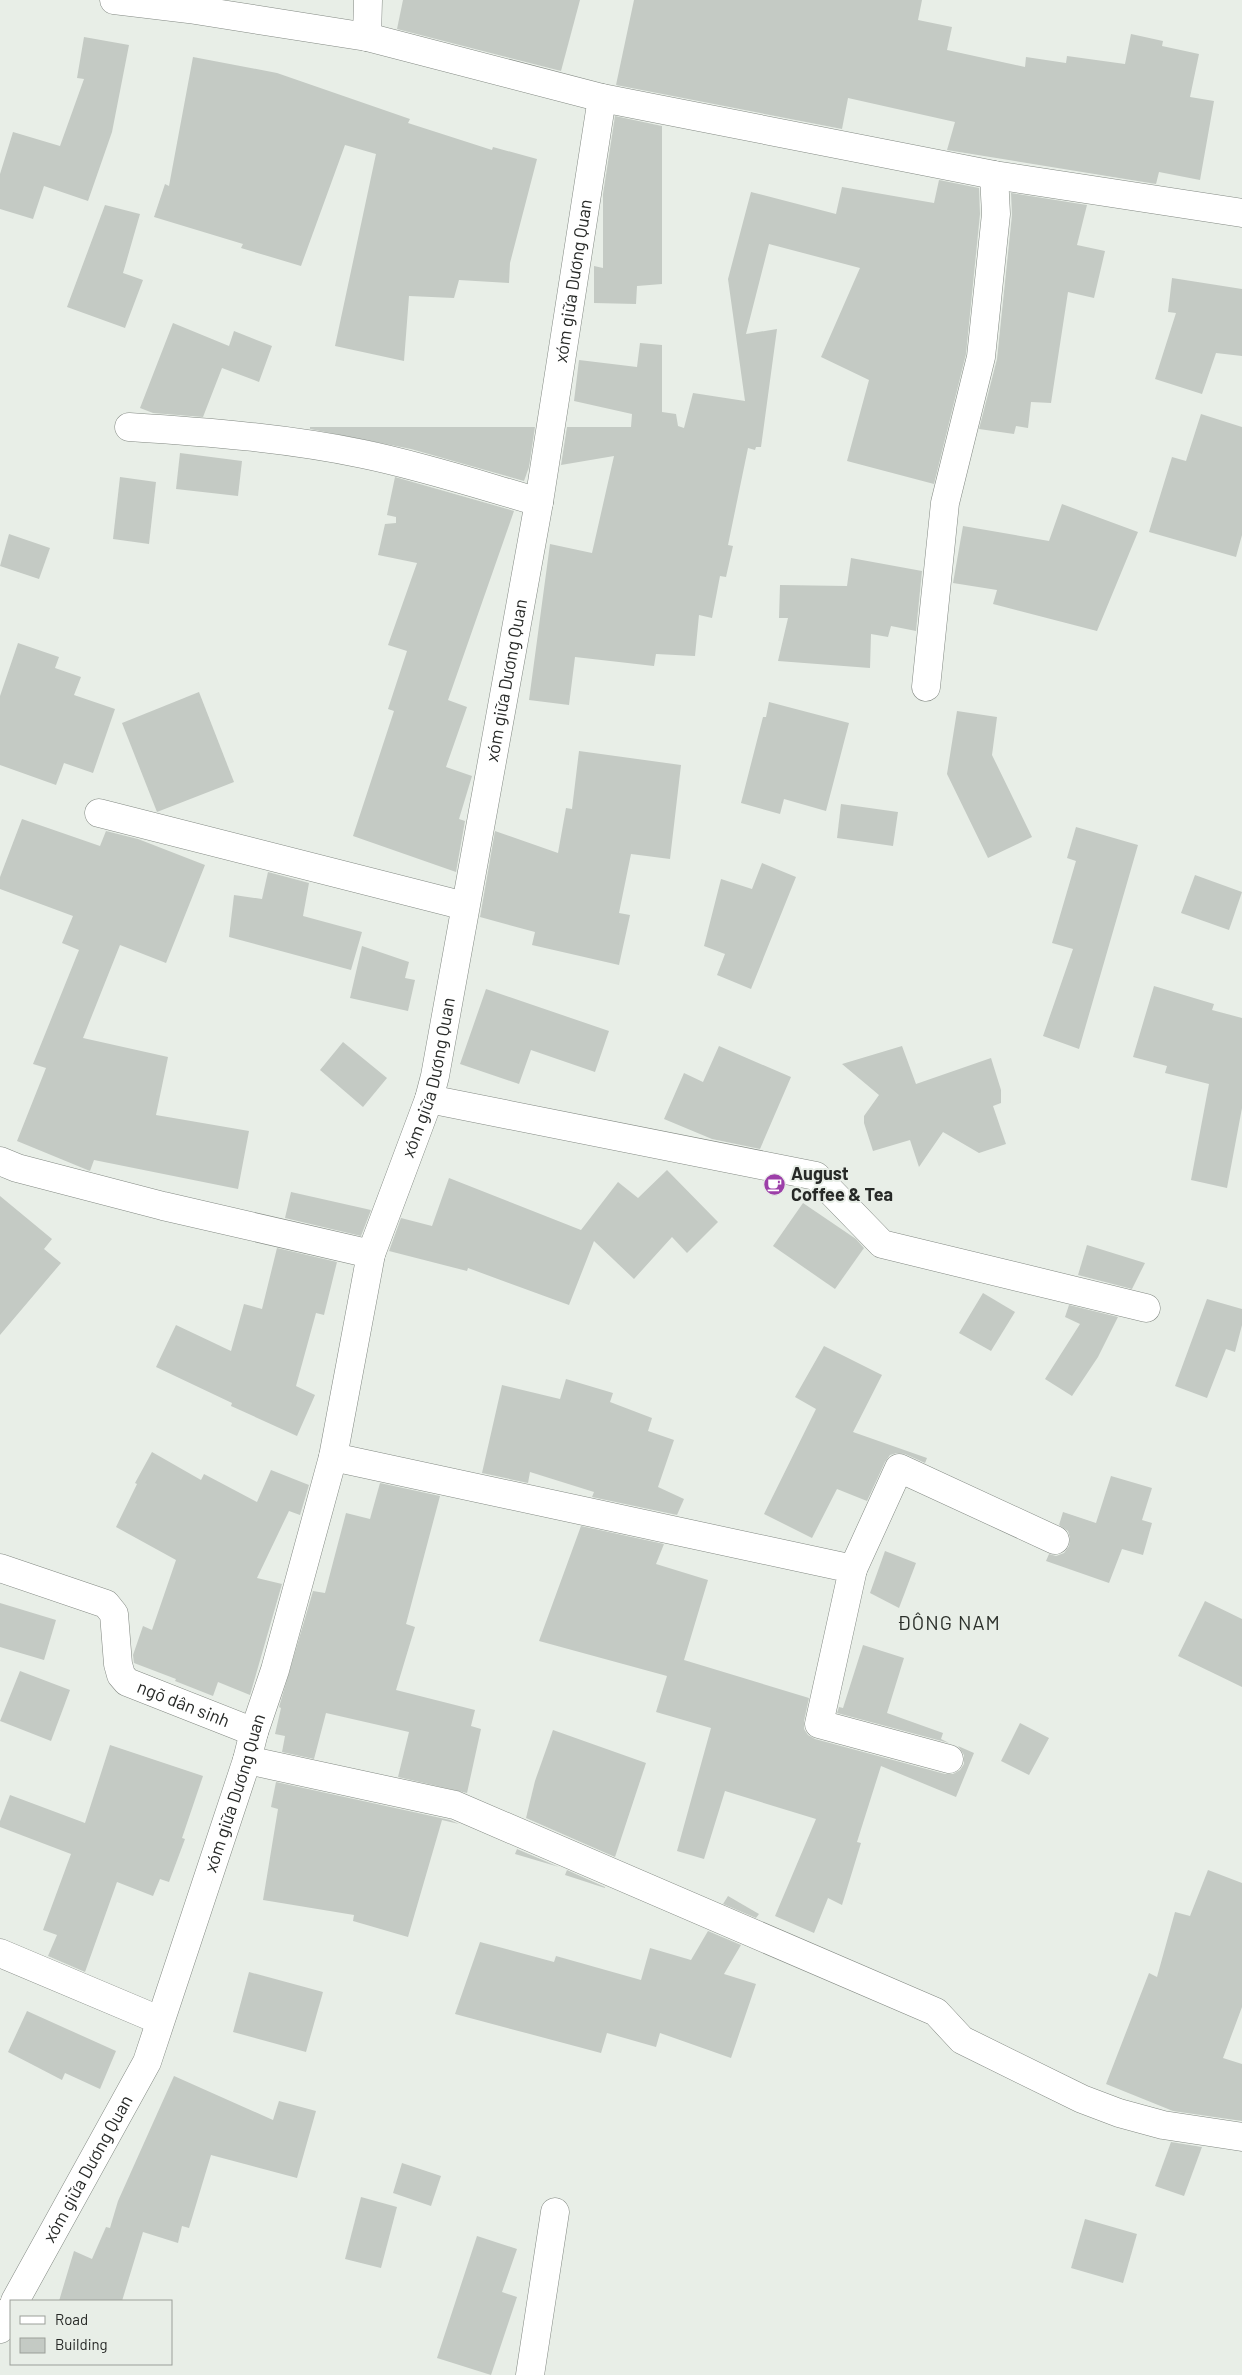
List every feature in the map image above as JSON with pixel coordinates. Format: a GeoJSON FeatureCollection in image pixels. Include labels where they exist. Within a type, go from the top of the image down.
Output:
{"type":"FeatureCollection","features":[{"type":"Feature","properties":{"kind":"street"},"geometry":{"type":"LineString","coordinates":[[114,0],[189,9],[366,37],[602,98],[994,175],[1242,213]]}},
{"type":"Feature","properties":{"kind":"street"},"geometry":{"type":"LineString","coordinates":[[366,37],[368,0]]}},
{"type":"Feature","properties":{"kind":"street","name":"xóm giữa Dương Quan"},"geometry":{"type":"LineString","coordinates":[[17,2300],[146,2062],[247,1760],[254,1732],[275,1670],[333,1457],[371,1254],[429,1099],[435,1076],[539,502],[602,98]]}},
{"type":"Feature","properties":{"kind":"street"},"geometry":{"type":"LineString","coordinates":[[926,687],[945,503],[981,357],[996,214],[994,175]]}},
{"type":"Feature","properties":{"kind":"street"},"geometry":{"type":"LineString","coordinates":[[129,427],[235,434],[361,453],[409,464],[539,502]]}},
{"type":"Feature","properties":{"kind":"street"},"geometry":{"type":"LineString","coordinates":[[99,813],[465,906]]}},
{"type":"Feature","properties":{"kind":"street"},"geometry":{"type":"LineString","coordinates":[[429,1099],[816,1176],[882,1244],[1146,1308]]}},
{"type":"Feature","properties":{"kind":"street"},"geometry":{"type":"LineString","coordinates":[[0,1161],[17,1168],[163,1206],[371,1254]]}},
{"type":"Feature","properties":{"kind":"street"},"geometry":{"type":"LineString","coordinates":[[333,1457],[853,1569]]}},
{"type":"Feature","properties":{"kind":"street"},"geometry":{"type":"LineString","coordinates":[[949,1759],[819,1724],[853,1569],[899,1468],[1055,1540]]}},
{"type":"Feature","properties":{"kind":"street","name":"ngõ dân sinh"},"geometry":{"type":"LineString","coordinates":[[0,1568],[106,1604],[114,1614],[118,1664],[121,1674],[127,1682],[254,1732]]}},
{"type":"Feature","properties":{"kind":"street"},"geometry":{"type":"LineString","coordinates":[[247,1760],[455,1805],[936,2012],[962,2040],[1082,2099],[1119,2113],[1163,2125],[1242,2137]]}},
{"type":"Feature","properties":{"kind":"street"},"geometry":{"type":"LineString","coordinates":[[0,1953],[159,2020]]}},
{"type":"Feature","properties":{"kind":"street"},"geometry":{"type":"LineString","coordinates":[[530,2375],[555,2212]]}},
{"type":"Feature","properties":{"kind":"street"},"geometry":{"type":"LineString","coordinates":[[0,2330],[10,2311]]}},
{"type":"Feature","properties":{"kind":"building"},"geometry":{"type":"Polygon","coordinates":[[[403,0],[580,0],[561,71],[397,29],[403,0]]]}},
{"type":"Feature","properties":{"kind":"building"},"geometry":{"type":"Polygon","coordinates":[[[634,0],[922,0],[918,20],[952,27],[947,50],[1025,67],[1026,57],[1066,63],[1067,56],[1125,64],[1131,34],[1163,41],[1162,46],[1199,54],[1190,97],[1214,101],[1200,180],[1159,172],[1156,184],[947,150],[955,122],[848,98],[842,129],[616,85],[634,0]]]}},
{"type":"Feature","properties":{"kind":"building"},"geometry":{"type":"Polygon","coordinates":[[[84,37],[129,45],[112,132],[88,201],[44,186],[33,219],[0,209],[0,174],[13,132],[60,146],[84,79],[77,78],[84,37]]]}},
{"type":"Feature","properties":{"kind":"building"},"geometry":{"type":"Polygon","coordinates":[[[193,57],[277,73],[410,119],[408,123],[492,150],[493,147],[537,159],[510,263],[509,283],[459,280],[454,298],[409,296],[404,361],[335,346],[376,154],[345,145],[301,266],[241,248],[243,244],[154,217],[165,184],[169,186],[193,57]]]}},
{"type":"Feature","properties":{"kind":"building"},"geometry":{"type":"Polygon","coordinates":[[[615,116],[662,126],[662,284],[637,286],[636,304],[594,303],[594,266],[603,268],[603,194],[615,116]]]}},
{"type":"Feature","properties":{"kind":"building"},"geometry":{"type":"Polygon","coordinates":[[[939,180],[979,188],[980,214],[966,354],[934,484],[847,461],[869,380],[821,357],[860,268],[769,244],[746,334],[777,329],[761,447],[756,447],[755,450],[748,448],[728,545],[733,546],[726,577],[720,576],[712,618],[699,615],[695,656],[656,654],[654,666],[575,657],[569,705],[529,700],[550,544],[592,553],[614,456],[561,465],[567,427],[631,427],[632,414],[574,401],[579,360],[637,367],[640,343],[662,345],[662,412],[676,414],[678,426],[684,428],[693,393],[745,401],[728,279],[751,192],[836,214],[842,187],[934,203],[939,180]]]}},
{"type":"Feature","properties":{"kind":"building"},"geometry":{"type":"Polygon","coordinates":[[[1011,193],[1087,205],[1077,245],[1105,251],[1094,298],[1068,292],[1051,403],[1031,402],[1028,428],[1016,426],[1014,434],[979,429],[997,359],[1012,215],[1011,193]]]}},
{"type":"Feature","properties":{"kind":"building"},"geometry":{"type":"Polygon","coordinates":[[[105,205],[140,214],[123,273],[143,280],[125,328],[67,307],[105,205]]]}},
{"type":"Feature","properties":{"kind":"building"},"geometry":{"type":"Polygon","coordinates":[[[1172,278],[1242,289],[1242,356],[1216,353],[1202,394],[1155,379],[1176,313],[1168,312],[1172,278]]]}},
{"type":"Feature","properties":{"kind":"building"},"geometry":{"type":"Polygon","coordinates":[[[173,323],[229,346],[234,331],[272,346],[259,382],[222,368],[203,417],[153,413],[140,408],[173,323]]]}},
{"type":"Feature","properties":{"kind":"building"},"geometry":{"type":"Polygon","coordinates":[[[1201,414],[1242,427],[1242,535],[1236,557],[1149,532],[1172,457],[1186,461],[1201,414]]]}},
{"type":"Feature","properties":{"kind":"building"},"geometry":{"type":"Polygon","coordinates":[[[310,427],[535,427],[529,467],[524,481],[411,449],[310,429],[310,427]]]}},
{"type":"Feature","properties":{"kind":"building"},"geometry":{"type":"Polygon","coordinates":[[[180,453],[242,461],[238,496],[176,489],[180,453]]]}},
{"type":"Feature","properties":{"kind":"building"},"geometry":{"type":"Polygon","coordinates":[[[120,477],[156,482],[149,544],[113,539],[120,477]]]}},
{"type":"Feature","properties":{"kind":"building"},"geometry":{"type":"Polygon","coordinates":[[[395,477],[514,511],[448,700],[467,707],[446,767],[472,776],[459,819],[465,821],[456,872],[353,836],[394,711],[388,709],[407,651],[388,645],[417,563],[378,555],[385,524],[396,523],[396,517],[387,515],[395,477]]]}},
{"type":"Feature","properties":{"kind":"building"},"geometry":{"type":"Polygon","coordinates":[[[1062,504],[1138,532],[1097,631],[993,604],[997,590],[953,583],[963,526],[1049,541],[1062,504]]]}},
{"type":"Feature","properties":{"kind":"building"},"geometry":{"type":"Polygon","coordinates":[[[9,534],[50,548],[39,579],[0,566],[9,534]]]}},
{"type":"Feature","properties":{"kind":"building"},"geometry":{"type":"Polygon","coordinates":[[[851,558],[922,571],[916,631],[891,626],[888,637],[871,634],[870,668],[778,661],[788,618],[779,618],[780,585],[847,586],[851,558]]]}},
{"type":"Feature","properties":{"kind":"building"},"geometry":{"type":"Polygon","coordinates":[[[18,643],[59,657],[55,668],[81,677],[74,695],[115,709],[93,773],[64,763],[56,785],[0,765],[0,696],[18,643]]]}},
{"type":"Feature","properties":{"kind":"building"},"geometry":{"type":"Polygon","coordinates":[[[199,692],[234,782],[157,812],[122,723],[199,692]]]}},
{"type":"Feature","properties":{"kind":"building"},"geometry":{"type":"Polygon","coordinates":[[[769,702],[849,723],[826,811],[784,799],[780,814],[741,803],[763,717],[766,717],[769,702]]]}},
{"type":"Feature","properties":{"kind":"building"},"geometry":{"type":"Polygon","coordinates":[[[957,711],[997,717],[992,755],[1032,837],[988,858],[947,774],[957,711]]]}},
{"type":"Feature","properties":{"kind":"building"},"geometry":{"type":"Polygon","coordinates":[[[579,751],[681,765],[670,859],[631,854],[619,913],[630,915],[619,965],[532,945],[535,932],[480,917],[495,831],[558,853],[566,808],[572,809],[579,751]]]}},
{"type":"Feature","properties":{"kind":"building"},"geometry":{"type":"Polygon","coordinates":[[[841,804],[898,812],[893,846],[837,838],[841,804]]]}},
{"type":"Feature","properties":{"kind":"building"},"geometry":{"type":"Polygon","coordinates":[[[22,819],[100,846],[106,831],[138,839],[205,865],[166,963],[120,945],[83,1038],[168,1057],[156,1115],[249,1131],[238,1189],[94,1160],[90,1171],[17,1141],[46,1068],[33,1064],[79,950],[62,943],[73,916],[0,889],[0,877],[22,819]]]}},
{"type":"Feature","properties":{"kind":"building"},"geometry":{"type":"Polygon","coordinates":[[[1076,827],[1138,845],[1079,1049],[1043,1036],[1073,949],[1052,943],[1076,861],[1067,858],[1076,827]]]}},
{"type":"Feature","properties":{"kind":"building"},"geometry":{"type":"Polygon","coordinates":[[[762,863],[796,877],[751,989],[717,975],[725,954],[704,946],[721,879],[752,889],[762,863]]]}},
{"type":"Feature","properties":{"kind":"building"},"geometry":{"type":"Polygon","coordinates":[[[268,872],[309,883],[303,916],[362,932],[351,970],[229,937],[234,895],[262,899],[268,872]]]}},
{"type":"Feature","properties":{"kind":"building"},"geometry":{"type":"Polygon","coordinates":[[[1195,875],[1242,892],[1229,930],[1181,913],[1195,875]]]}},
{"type":"Feature","properties":{"kind":"building"},"geometry":{"type":"Polygon","coordinates":[[[362,946],[409,962],[405,978],[415,980],[408,1011],[350,998],[362,946]]]}},
{"type":"Feature","properties":{"kind":"building"},"geometry":{"type":"Polygon","coordinates":[[[1154,986],[1214,1004],[1212,1010],[1242,1018],[1242,1108],[1227,1188],[1191,1180],[1209,1084],[1165,1073],[1167,1066],[1133,1057],[1154,986]]]}},
{"type":"Feature","properties":{"kind":"building"},"geometry":{"type":"Polygon","coordinates":[[[486,989],[609,1031],[595,1072],[531,1050],[519,1084],[460,1064],[486,989]]]}},
{"type":"Feature","properties":{"kind":"building"},"geometry":{"type":"Polygon","coordinates":[[[343,1042],[387,1078],[363,1107],[320,1070],[343,1042]]]}},
{"type":"Feature","properties":{"kind":"building"},"geometry":{"type":"Polygon","coordinates":[[[719,1046],[791,1077],[760,1149],[712,1139],[664,1119],[684,1073],[703,1082],[719,1046]]]}},
{"type":"Feature","properties":{"kind":"building"},"geometry":{"type":"Polygon","coordinates":[[[902,1046],[916,1084],[991,1058],[1001,1090],[1001,1103],[993,1106],[1006,1144],[979,1153],[943,1132],[919,1167],[910,1140],[873,1151],[864,1123],[864,1116],[879,1095],[842,1064],[902,1046]]]}},
{"type":"Feature","properties":{"kind":"building"},"geometry":{"type":"Polygon","coordinates":[[[667,1170],[718,1222],[687,1253],[672,1237],[634,1279],[594,1241],[569,1305],[468,1268],[467,1271],[389,1251],[401,1218],[432,1226],[449,1178],[581,1230],[618,1182],[638,1198],[667,1170]]]}},
{"type":"Feature","properties":{"kind":"building"},"geometry":{"type":"Polygon","coordinates":[[[291,1192],[371,1210],[361,1236],[285,1218],[291,1192]]]}},
{"type":"Feature","properties":{"kind":"building"},"geometry":{"type":"Polygon","coordinates":[[[0,1196],[52,1239],[44,1249],[61,1263],[0,1335],[0,1196]]]}},
{"type":"Feature","properties":{"kind":"building"},"geometry":{"type":"Polygon","coordinates":[[[803,1203],[856,1239],[864,1248],[835,1289],[773,1246],[803,1203]]]}},
{"type":"Feature","properties":{"kind":"building"},"geometry":{"type":"Polygon","coordinates":[[[1087,1245],[1145,1263],[1132,1289],[1078,1275],[1087,1245]]]}},
{"type":"Feature","properties":{"kind":"building"},"geometry":{"type":"Polygon","coordinates":[[[277,1248],[337,1262],[324,1315],[316,1313],[296,1386],[315,1395],[297,1436],[231,1406],[232,1403],[156,1367],[176,1325],[231,1351],[244,1304],[262,1309],[277,1248]]]}},
{"type":"Feature","properties":{"kind":"building"},"geometry":{"type":"Polygon","coordinates":[[[983,1293],[1015,1312],[991,1351],[959,1333],[983,1293]]]}},
{"type":"Feature","properties":{"kind":"building"},"geometry":{"type":"Polygon","coordinates":[[[1207,1299],[1242,1309],[1242,1325],[1235,1352],[1226,1349],[1207,1398],[1175,1386],[1207,1299]]]}},
{"type":"Feature","properties":{"kind":"building"},"geometry":{"type":"Polygon","coordinates":[[[1069,1305],[1118,1317],[1098,1357],[1072,1396],[1045,1379],[1080,1324],[1065,1317],[1069,1305]]]}},
{"type":"Feature","properties":{"kind":"building"},"geometry":{"type":"Polygon","coordinates":[[[824,1346],[882,1375],[853,1432],[927,1458],[925,1463],[905,1454],[897,1453],[890,1455],[867,1501],[837,1489],[812,1538],[764,1514],[816,1409],[795,1397],[824,1346]]]}},
{"type":"Feature","properties":{"kind":"building"},"geometry":{"type":"Polygon","coordinates":[[[566,1379],[613,1393],[610,1402],[652,1418],[648,1431],[674,1440],[658,1487],[684,1499],[677,1515],[592,1497],[594,1492],[530,1472],[528,1483],[482,1473],[502,1385],[560,1399],[566,1379]]]}},
{"type":"Feature","properties":{"kind":"building"},"geometry":{"type":"Polygon","coordinates":[[[152,1452],[201,1480],[204,1474],[257,1502],[271,1470],[309,1485],[300,1515],[289,1511],[257,1578],[282,1584],[250,1695],[218,1682],[213,1696],[134,1663],[133,1655],[143,1626],[152,1630],[176,1560],[116,1527],[137,1484],[135,1483],[152,1452]]]}},
{"type":"Feature","properties":{"kind":"building"},"geometry":{"type":"Polygon","coordinates":[[[1111,1476],[1152,1488],[1142,1520],[1152,1523],[1143,1555],[1122,1549],[1109,1583],[1046,1561],[1049,1554],[1056,1556],[1064,1553],[1069,1546],[1070,1538],[1068,1531],[1059,1525],[1063,1512],[1096,1523],[1111,1476]]]}},
{"type":"Feature","properties":{"kind":"building"},"geometry":{"type":"Polygon","coordinates":[[[380,1483],[440,1496],[406,1624],[415,1627],[396,1690],[475,1710],[471,1726],[481,1729],[467,1793],[398,1777],[409,1732],[326,1713],[314,1759],[282,1752],[285,1736],[275,1734],[281,1708],[279,1707],[313,1591],[325,1593],[346,1513],[370,1519],[380,1483]]]}},
{"type":"Feature","properties":{"kind":"building"},"geometry":{"type":"Polygon","coordinates":[[[581,1526],[664,1544],[656,1564],[708,1580],[684,1660],[809,1698],[804,1721],[804,1729],[808,1735],[815,1739],[945,1774],[953,1774],[960,1770],[964,1764],[964,1755],[958,1746],[974,1753],[956,1797],[881,1766],[857,1842],[861,1843],[842,1905],[828,1898],[814,1933],[775,1916],[816,1819],[725,1791],[704,1859],[677,1851],[711,1728],[656,1712],[667,1676],[539,1641],[581,1526]]]}},
{"type":"Feature","properties":{"kind":"building"},"geometry":{"type":"Polygon","coordinates":[[[885,1551],[916,1563],[899,1608],[870,1593],[885,1551]]]}},
{"type":"Feature","properties":{"kind":"building"},"geometry":{"type":"Polygon","coordinates":[[[1205,1601],[1242,1619],[1242,1687],[1178,1656],[1205,1601]]]}},
{"type":"Feature","properties":{"kind":"building"},"geometry":{"type":"Polygon","coordinates":[[[0,1603],[56,1620],[44,1660],[0,1647],[0,1603]]]}},
{"type":"Feature","properties":{"kind":"building"},"geometry":{"type":"Polygon","coordinates":[[[863,1645],[904,1658],[887,1713],[943,1733],[941,1739],[949,1743],[837,1713],[839,1707],[843,1708],[863,1645]]]}},
{"type":"Feature","properties":{"kind":"building"},"geometry":{"type":"Polygon","coordinates":[[[20,1671],[70,1690],[51,1741],[0,1721],[20,1671]]]}},
{"type":"Feature","properties":{"kind":"building"},"geometry":{"type":"Polygon","coordinates":[[[1020,1723],[1049,1738],[1029,1775],[1001,1761],[1020,1723]]]}},
{"type":"Feature","properties":{"kind":"building"},"geometry":{"type":"Polygon","coordinates":[[[553,1730],[646,1763],[615,1857],[526,1818],[535,1781],[553,1730]]]}},
{"type":"Feature","properties":{"kind":"building"},"geometry":{"type":"Polygon","coordinates":[[[110,1745],[203,1776],[182,1838],[185,1839],[169,1882],[160,1879],[153,1896],[117,1882],[85,1972],[48,1956],[57,1935],[43,1930],[71,1854],[0,1827],[0,1821],[10,1795],[85,1823],[110,1745]]]}},
{"type":"Feature","properties":{"kind":"building"},"geometry":{"type":"Polygon","coordinates":[[[276,1782],[450,1820],[459,1824],[442,1820],[408,1937],[353,1921],[354,1915],[263,1900],[278,1809],[271,1807],[276,1782]]]}},
{"type":"Feature","properties":{"kind":"building"},"geometry":{"type":"Polygon","coordinates":[[[517,1849],[559,1867],[515,1854],[517,1849]]]}},
{"type":"Feature","properties":{"kind":"building"},"geometry":{"type":"Polygon","coordinates":[[[567,1870],[605,1887],[605,1888],[565,1875],[567,1870]]]}},
{"type":"Feature","properties":{"kind":"building"},"geometry":{"type":"Polygon","coordinates":[[[1208,1870],[1242,1883],[1242,2007],[1223,2058],[1242,2064],[1242,2121],[1173,2111],[1106,2084],[1149,1973],[1157,1977],[1175,1912],[1190,1916],[1208,1870]]]}},
{"type":"Feature","properties":{"kind":"building"},"geometry":{"type":"Polygon","coordinates":[[[728,1896],[759,1914],[756,1918],[723,1904],[728,1896]]]}},
{"type":"Feature","properties":{"kind":"building"},"geometry":{"type":"Polygon","coordinates":[[[708,1931],[741,1945],[724,1974],[756,1984],[731,2058],[660,2033],[656,2047],[607,2033],[601,2053],[455,2014],[480,1942],[554,1962],[556,1956],[641,1980],[650,1948],[691,1960],[708,1931]]]}},
{"type":"Feature","properties":{"kind":"building"},"geometry":{"type":"Polygon","coordinates":[[[249,1972],[323,1992],[306,2052],[233,2032],[249,1972]]]}},
{"type":"Feature","properties":{"kind":"building"},"geometry":{"type":"Polygon","coordinates":[[[27,2011],[116,2051],[100,2089],[65,2073],[62,2080],[8,2052],[27,2011]]]}},
{"type":"Feature","properties":{"kind":"building"},"geometry":{"type":"Polygon","coordinates":[[[174,2076],[273,2120],[279,2101],[316,2111],[297,2178],[211,2155],[189,2228],[182,2226],[178,2243],[143,2232],[122,2300],[59,2300],[74,2251],[92,2259],[106,2227],[110,2228],[118,2201],[174,2076]]]}},
{"type":"Feature","properties":{"kind":"building"},"geometry":{"type":"Polygon","coordinates":[[[1171,2142],[1202,2147],[1184,2196],[1155,2186],[1171,2142]]]}},
{"type":"Feature","properties":{"kind":"building"},"geometry":{"type":"Polygon","coordinates":[[[402,2163],[441,2176],[431,2206],[393,2193],[402,2163]]]}},
{"type":"Feature","properties":{"kind":"building"},"geometry":{"type":"Polygon","coordinates":[[[361,2197],[397,2207],[381,2268],[345,2259],[361,2197]]]}},
{"type":"Feature","properties":{"kind":"building"},"geometry":{"type":"Polygon","coordinates":[[[1085,2219],[1137,2234],[1123,2283],[1071,2268],[1085,2219]]]}},
{"type":"Feature","properties":{"kind":"building"},"geometry":{"type":"Polygon","coordinates":[[[477,2236],[517,2249],[502,2292],[517,2297],[491,2375],[437,2358],[477,2236]]]}},
{"type":"Feature","properties":{"kind":"place","name":"August Coffee & Tea"},"geometry":{"type":"Point","coordinates":[775,1184]}},
{"type":"Feature","properties":{"kind":"district","name":"ĐÔNG NAM"},"geometry":{"type":"Point","coordinates":[949,1623]}}]}
